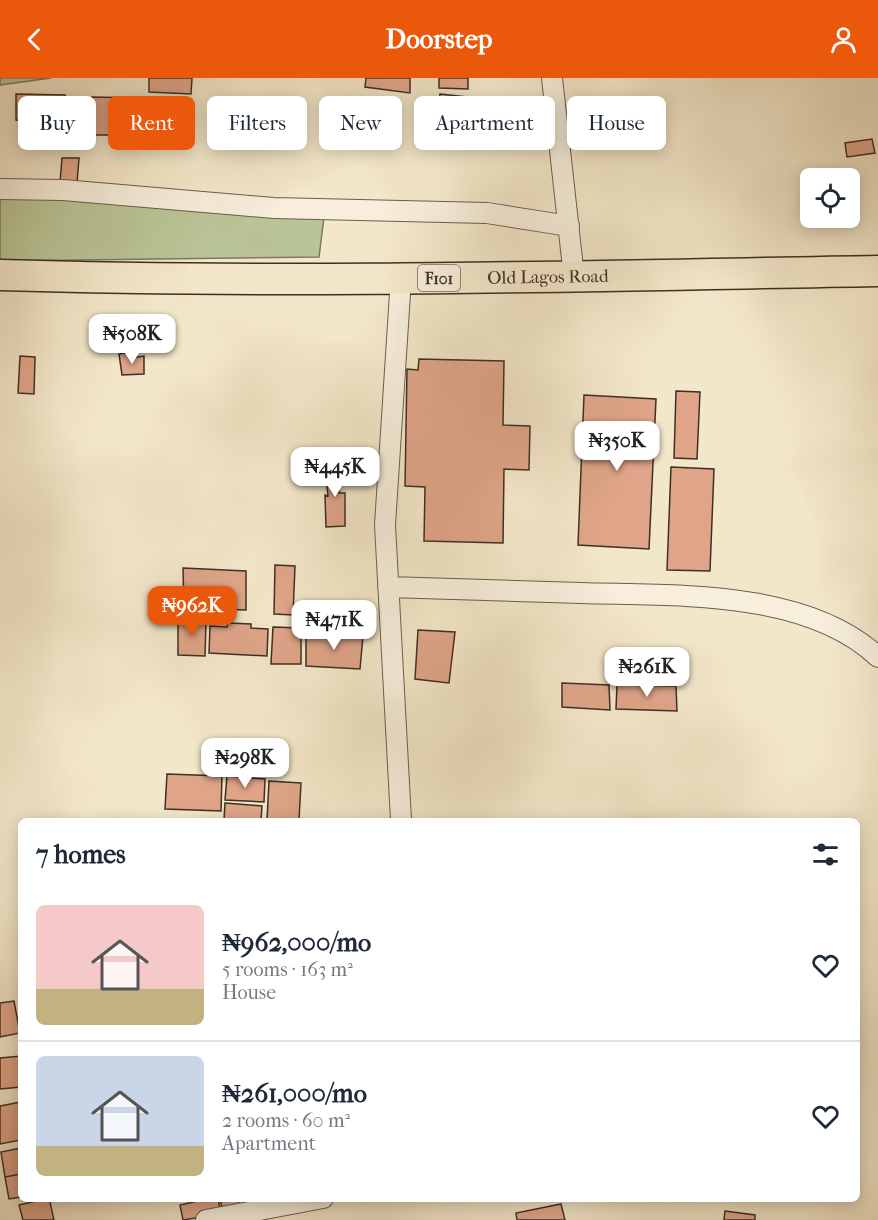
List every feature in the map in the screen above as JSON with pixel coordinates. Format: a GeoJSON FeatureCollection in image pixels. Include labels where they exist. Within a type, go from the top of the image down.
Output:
{"type":"FeatureCollection","features":[{"type":"Feature","properties":{"kind":"main road","name":"Old Lagos Road"},"geometry":{"type":"LineString","coordinates":[[0,275],[192,279],[574,278],[878,271]]}},
{"type":"Feature","properties":{"kind":"street"},"geometry":{"type":"LineString","coordinates":[[552,78],[574,278]]}},
{"type":"Feature","properties":{"kind":"street"},"geometry":{"type":"LineString","coordinates":[[0,189],[63,190],[274,208],[487,213],[569,226]]}},
{"type":"Feature","properties":{"kind":"street"},"geometry":{"type":"LineString","coordinates":[[401,278],[385,500],[401,818]]}},
{"type":"Feature","properties":{"kind":"street"},"geometry":{"type":"LineString","coordinates":[[388,587],[724,597],[808,616],[866,645],[878,657]]}},
{"type":"Feature","properties":{"kind":"street"},"geometry":{"type":"LineString","coordinates":[[206,1220],[302,1202]]}},
{"type":"Feature","properties":{"kind":"green space"},"geometry":{"type":"Polygon","coordinates":[[[0,78],[51,78],[0,85],[0,78]]]}},
{"type":"Feature","properties":{"kind":"green space"},"geometry":{"type":"Polygon","coordinates":[[[0,194],[324,217],[319,257],[0,261],[0,194]]]}},
{"type":"Feature","properties":{"kind":"building"},"geometry":{"type":"Polygon","coordinates":[[[149,78],[192,78],[191,94],[149,92],[149,78]]]}},
{"type":"Feature","properties":{"kind":"building"},"geometry":{"type":"Polygon","coordinates":[[[366,78],[410,78],[410,93],[365,87],[366,78]]]}},
{"type":"Feature","properties":{"kind":"building"},"geometry":{"type":"Polygon","coordinates":[[[439,78],[468,78],[468,89],[439,88],[439,78]]]}},
{"type":"Feature","properties":{"kind":"building"},"geometry":{"type":"Polygon","coordinates":[[[16,94],[65,95],[18,96],[18,120],[16,120],[16,94]]]}},
{"type":"Feature","properties":{"kind":"building"},"geometry":{"type":"Polygon","coordinates":[[[96,97],[108,97],[108,135],[96,135],[96,97]]]}},
{"type":"Feature","properties":{"kind":"building"},"geometry":{"type":"Polygon","coordinates":[[[872,139],[875,153],[847,157],[845,143],[872,139]]]}},
{"type":"Feature","properties":{"kind":"building"},"geometry":{"type":"Polygon","coordinates":[[[62,158],[79,158],[77,183],[60,182],[62,158]]]}},
{"type":"Feature","properties":{"kind":"building"},"geometry":{"type":"Polygon","coordinates":[[[130,352],[131,358],[144,356],[144,374],[122,375],[119,354],[130,352]]]}},
{"type":"Feature","properties":{"kind":"building"},"geometry":{"type":"Polygon","coordinates":[[[20,356],[35,357],[34,394],[18,393],[20,356]]]}},
{"type":"Feature","properties":{"kind":"building"},"geometry":{"type":"Polygon","coordinates":[[[419,359],[504,361],[503,425],[530,426],[529,470],[504,469],[503,543],[424,541],[425,487],[405,486],[407,369],[418,370],[419,359]]]}},
{"type":"Feature","properties":{"kind":"building"},"geometry":{"type":"Polygon","coordinates":[[[676,391],[700,392],[697,459],[674,458],[676,391]]]}},
{"type":"Feature","properties":{"kind":"building"},"geometry":{"type":"Polygon","coordinates":[[[584,395],[656,399],[649,549],[578,545],[584,395]]]}},
{"type":"Feature","properties":{"kind":"building"},"geometry":{"type":"Polygon","coordinates":[[[325,467],[343,467],[343,481],[339,482],[339,493],[345,493],[345,526],[326,527],[325,495],[328,496],[325,467]]]}},
{"type":"Feature","properties":{"kind":"building"},"geometry":{"type":"Polygon","coordinates":[[[671,467],[714,469],[710,571],[667,570],[671,467]]]}},
{"type":"Feature","properties":{"kind":"building"},"geometry":{"type":"Polygon","coordinates":[[[275,565],[295,566],[293,615],[274,614],[275,565]]]}},
{"type":"Feature","properties":{"kind":"building"},"geometry":{"type":"Polygon","coordinates":[[[183,568],[246,571],[246,610],[184,608],[183,568]]]}},
{"type":"Feature","properties":{"kind":"building"},"geometry":{"type":"Polygon","coordinates":[[[178,619],[206,620],[205,656],[178,655],[178,619]]]}},
{"type":"Feature","properties":{"kind":"building"},"geometry":{"type":"Polygon","coordinates":[[[228,623],[251,624],[251,628],[268,629],[267,656],[209,653],[210,626],[227,627],[228,623]]]}},
{"type":"Feature","properties":{"kind":"building"},"geometry":{"type":"Polygon","coordinates":[[[273,627],[301,628],[301,664],[271,664],[273,627]]]}},
{"type":"Feature","properties":{"kind":"building"},"geometry":{"type":"Polygon","coordinates":[[[418,630],[455,632],[449,683],[415,679],[418,630]]]}},
{"type":"Feature","properties":{"kind":"building"},"geometry":{"type":"Polygon","coordinates":[[[306,634],[363,636],[360,669],[306,666],[306,634]]]}},
{"type":"Feature","properties":{"kind":"building"},"geometry":{"type":"Polygon","coordinates":[[[562,683],[609,685],[610,710],[562,707],[562,683]]]}},
{"type":"Feature","properties":{"kind":"building"},"geometry":{"type":"Polygon","coordinates":[[[617,685],[676,686],[677,711],[616,709],[617,685]]]}},
{"type":"Feature","properties":{"kind":"building"},"geometry":{"type":"Polygon","coordinates":[[[167,774],[222,776],[221,811],[165,809],[167,774]]]}},
{"type":"Feature","properties":{"kind":"building"},"geometry":{"type":"Polygon","coordinates":[[[227,776],[265,779],[264,802],[225,800],[227,776]]]}},
{"type":"Feature","properties":{"kind":"building"},"geometry":{"type":"Polygon","coordinates":[[[269,781],[301,783],[299,818],[267,818],[269,781]]]}},
{"type":"Feature","properties":{"kind":"building"},"geometry":{"type":"Polygon","coordinates":[[[225,803],[262,806],[261,818],[224,818],[225,803]]]}},
{"type":"Feature","properties":{"kind":"building"},"geometry":{"type":"Polygon","coordinates":[[[14,1001],[18,1033],[0,1037],[0,1003],[14,1001]]]}},
{"type":"Feature","properties":{"kind":"building"},"geometry":{"type":"Polygon","coordinates":[[[18,1056],[18,1087],[0,1089],[0,1058],[18,1056]]]}},
{"type":"Feature","properties":{"kind":"building"},"geometry":{"type":"Polygon","coordinates":[[[18,1103],[18,1141],[0,1144],[0,1106],[18,1103]]]}},
{"type":"Feature","properties":{"kind":"building"},"geometry":{"type":"Polygon","coordinates":[[[18,1149],[18,1175],[5,1177],[1,1152],[18,1149]]]}},
{"type":"Feature","properties":{"kind":"building"},"geometry":{"type":"Polygon","coordinates":[[[18,1175],[18,1198],[9,1199],[5,1177],[18,1175]]]}},
{"type":"Feature","properties":{"kind":"building"},"geometry":{"type":"Polygon","coordinates":[[[50,1202],[54,1220],[23,1220],[19,1205],[50,1202]]]}},
{"type":"Feature","properties":{"kind":"building"},"geometry":{"type":"Polygon","coordinates":[[[193,1202],[219,1202],[221,1214],[183,1220],[180,1205],[193,1202]]]}},
{"type":"Feature","properties":{"kind":"building"},"geometry":{"type":"Polygon","coordinates":[[[221,1202],[239,1202],[239,1205],[222,1208],[221,1202]]]}},
{"type":"Feature","properties":{"kind":"building"},"geometry":{"type":"Polygon","coordinates":[[[561,1204],[565,1220],[517,1220],[516,1213],[561,1204]]]}},
{"type":"Feature","properties":{"kind":"building"},"geometry":{"type":"Polygon","coordinates":[[[725,1211],[755,1215],[755,1220],[724,1220],[725,1211]]]}}]}
